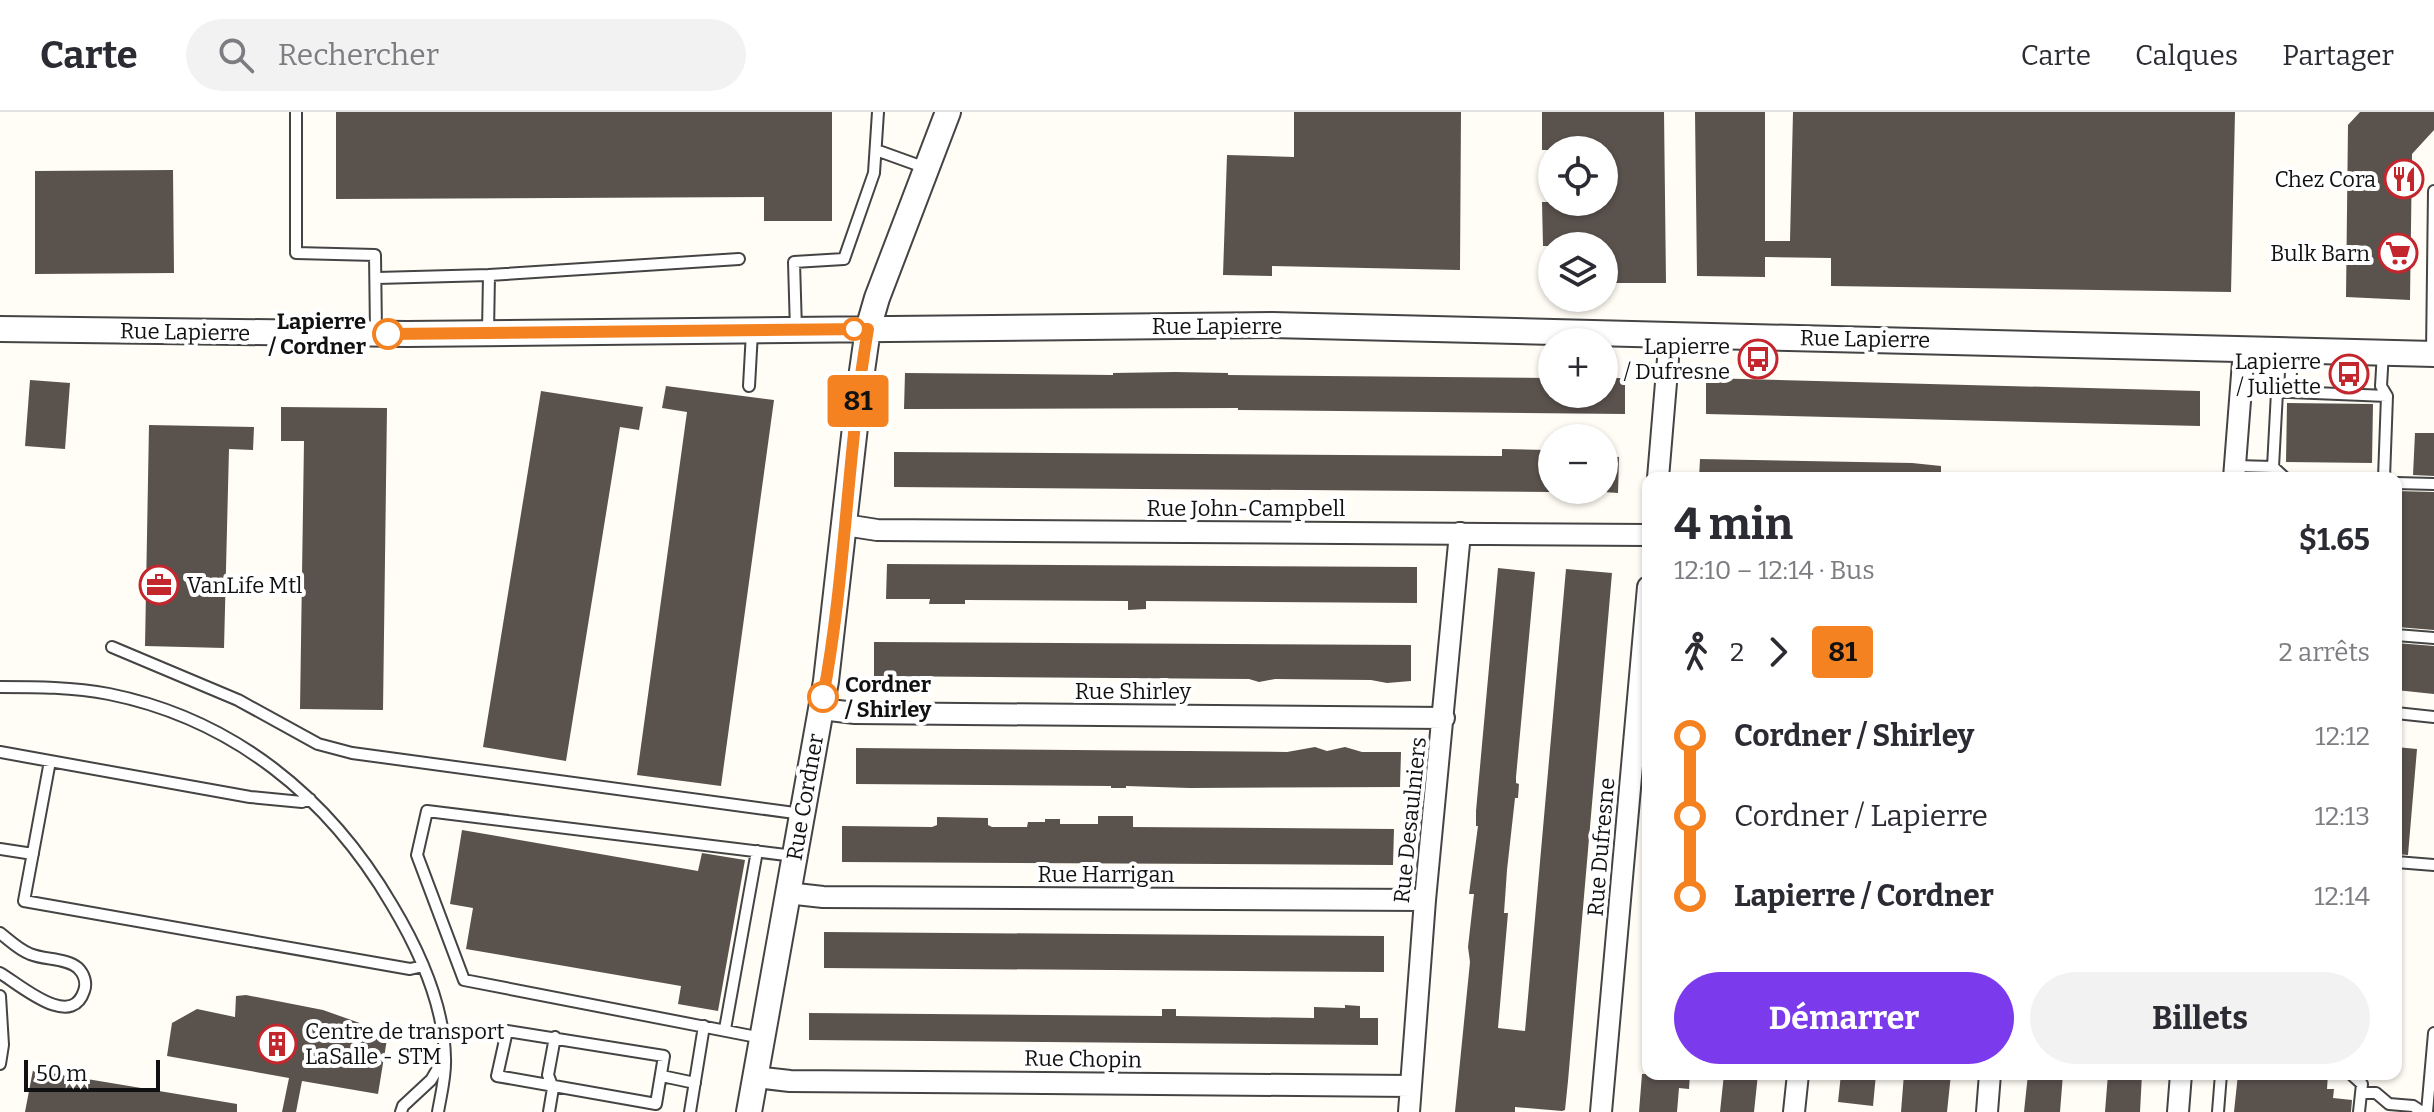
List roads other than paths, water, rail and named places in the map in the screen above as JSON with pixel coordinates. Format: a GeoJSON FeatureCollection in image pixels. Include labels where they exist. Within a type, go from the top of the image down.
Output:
{"type":"FeatureCollection","features":[{"type":"Feature","properties":{"kind":"street","name":"Rue Cordner"},"geometry":{"type":"LineString","coordinates":[[749,1112],[821,709],[868,329],[948,112]]}},
{"type":"Feature","properties":{"kind":"street","name":"Rue Lapierre"},"geometry":{"type":"LineString","coordinates":[[0,329],[488,334],[1272,325],[2433,354]]}},
{"type":"Feature","properties":{"kind":"street"},"geometry":{"type":"LineString","coordinates":[[1659,472],[1670,335]]}},
{"type":"Feature","properties":{"kind":"street"},"geometry":{"type":"LineString","coordinates":[[2235,472],[2244,349]]}},
{"type":"Feature","properties":{"kind":"street","name":"Rue John-Campbell"},"geometry":{"type":"LineString","coordinates":[[845,525],[877,530],[1642,535]]}},
{"type":"Feature","properties":{"kind":"street","name":"Rue Desaulniers"},"geometry":{"type":"LineString","coordinates":[[1409,1112],[1425,900],[1460,533]]}},
{"type":"Feature","properties":{"kind":"street","name":"Rue Dufresne"},"geometry":{"type":"LineString","coordinates":[[1601,1112],[1642,654]]}},
{"type":"Feature","properties":{"kind":"street","name":"Rue Shirley"},"geometry":{"type":"LineString","coordinates":[[821,709],[855,713],[1444,718]]}},
{"type":"Feature","properties":{"kind":"street","name":"Rue Harrigan"},"geometry":{"type":"LineString","coordinates":[[787,893],[823,897],[1425,900]]}},
{"type":"Feature","properties":{"kind":"street","name":"Rue Chopin"},"geometry":{"type":"LineString","coordinates":[[755,1077],[790,1081],[1411,1086]]}},
{"type":"Feature","properties":{"kind":"street"},"geometry":{"type":"LineString","coordinates":[[1794,1112],[1797,1080]]}},
{"type":"Feature","properties":{"kind":"street"},"geometry":{"type":"LineString","coordinates":[[1987,1112],[1990,1080]]}},
{"type":"Feature","properties":{"kind":"street"},"geometry":{"type":"LineString","coordinates":[[2178,1112],[2181,1080]]}},
{"type":"Feature","properties":{"kind":"lane"},"geometry":{"type":"LineString","coordinates":[[296,112],[296,253],[375,255],[376,334]]}},
{"type":"Feature","properties":{"kind":"lane"},"geometry":{"type":"LineString","coordinates":[[796,330],[794,262],[844,259],[874,173],[878,112]]}},
{"type":"Feature","properties":{"kind":"lane"},"geometry":{"type":"LineString","coordinates":[[876,150],[926,168]]}},
{"type":"Feature","properties":{"kind":"lane"},"geometry":{"type":"LineString","coordinates":[[2433,354],[2434,191]]}},
{"type":"Feature","properties":{"kind":"lane"},"geometry":{"type":"LineString","coordinates":[[377,278],[489,275],[739,259]]}},
{"type":"Feature","properties":{"kind":"lane"},"geometry":{"type":"LineString","coordinates":[[488,334],[489,275]]}},
{"type":"Feature","properties":{"kind":"lane"},"geometry":{"type":"LineString","coordinates":[[749,386],[752,330]]}},
{"type":"Feature","properties":{"kind":"lane"},"geometry":{"type":"LineString","coordinates":[[2290,392],[2292,350]]}},
{"type":"Feature","properties":{"kind":"lane"},"geometry":{"type":"LineString","coordinates":[[2383,352],[2381,386],[2387,396],[2384,472]]}},
{"type":"Feature","properties":{"kind":"lane"},"geometry":{"type":"LineString","coordinates":[[2273,467],[2277,392],[2387,396]]}},
{"type":"Feature","properties":{"kind":"lane"},"geometry":{"type":"LineString","coordinates":[[2235,472],[2273,467]]}},
{"type":"Feature","properties":{"kind":"lane"},"geometry":{"type":"LineString","coordinates":[[2273,467],[2278,472]]}},
{"type":"Feature","properties":{"kind":"lane"},"geometry":{"type":"LineString","coordinates":[[2402,483],[2434,484]]}},
{"type":"Feature","properties":{"kind":"lane"},"geometry":{"type":"LineString","coordinates":[[2402,635],[2434,638]]}},
{"type":"Feature","properties":{"kind":"lane"},"geometry":{"type":"LineString","coordinates":[[112,647],[238,700],[318,744],[352,753],[802,814]]}},
{"type":"Feature","properties":{"kind":"lane"},"geometry":{"type":"LineString","coordinates":[[0,687],[108,694],[172,713],[254,752],[310,799],[346,838],[374,877],[408,933],[423,966],[439,1021],[445,1056],[438,1112]]}},
{"type":"Feature","properties":{"kind":"lane"},"geometry":{"type":"LineString","coordinates":[[2402,714],[2434,717]]}},
{"type":"Feature","properties":{"kind":"lane"},"geometry":{"type":"LineString","coordinates":[[0,752],[250,797],[302,802],[310,799]]}},
{"type":"Feature","properties":{"kind":"lane"},"geometry":{"type":"LineString","coordinates":[[50,761],[24,901],[410,969],[423,966]]}},
{"type":"Feature","properties":{"kind":"lane"},"geometry":{"type":"LineString","coordinates":[[762,1038],[464,980],[417,855],[427,811],[794,856]]}},
{"type":"Feature","properties":{"kind":"lane"},"geometry":{"type":"LineString","coordinates":[[0,849],[33,854]]}},
{"type":"Feature","properties":{"kind":"lane"},"geometry":{"type":"LineString","coordinates":[[725,1029],[757,851]]}},
{"type":"Feature","properties":{"kind":"lane"},"geometry":{"type":"LineString","coordinates":[[2402,862],[2434,865]]}},
{"type":"Feature","properties":{"kind":"lane"},"geometry":{"type":"LineString","coordinates":[[0,933],[26,953],[76,966],[84,977],[85,988],[73,1004],[57,1006],[0,973]]}},
{"type":"Feature","properties":{"kind":"lane"},"geometry":{"type":"LineString","coordinates":[[0,996],[3,1045],[0,1064]]}},
{"type":"Feature","properties":{"kind":"lane"},"geometry":{"type":"LineString","coordinates":[[690,1112],[704,1026]]}},
{"type":"Feature","properties":{"kind":"lane"},"geometry":{"type":"LineString","coordinates":[[507,1031],[664,1056],[662,1076],[656,1104],[497,1076],[507,1031]]}},
{"type":"Feature","properties":{"kind":"lane"},"geometry":{"type":"LineString","coordinates":[[2361,1093],[2376,1093],[2389,1104],[2413,1106],[2424,1112],[2434,1033]]}},
{"type":"Feature","properties":{"kind":"lane"},"geometry":{"type":"LineString","coordinates":[[549,1112],[553,1088],[548,1075],[555,1037]]}},
{"type":"Feature","properties":{"kind":"lane"},"geometry":{"type":"LineString","coordinates":[[401,1112],[403,1106],[431,1080],[445,1056]]}},
{"type":"Feature","properties":{"kind":"lane"},"geometry":{"type":"LineString","coordinates":[[662,1076],[695,1083]]}},
{"type":"Feature","properties":{"kind":"lane"},"geometry":{"type":"LineString","coordinates":[[2218,1112],[2221,1080]]}},
{"type":"Feature","properties":{"kind":"lane"},"geometry":{"type":"LineString","coordinates":[[2358,1080],[2362,1084],[2359,1112]]}},
{"type":"Feature","properties":{"kind":"place","name":"Chez Cora"},"geometry":{"type":"Point","coordinates":[2404,179]}},
{"type":"Feature","properties":{"kind":"place","name":"Bulk Barn"},"geometry":{"type":"Point","coordinates":[2398,253]}},
{"type":"Feature","properties":{"kind":"place","name":"Lapierre / Cordner"},"geometry":{"type":"Point","coordinates":[388,334]}},
{"type":"Feature","properties":{"kind":"place","name":"Lapierre / Dufresne"},"geometry":{"type":"Point","coordinates":[1758,359]}},
{"type":"Feature","properties":{"kind":"place","name":"Lapierre / Juliette"},"geometry":{"type":"Point","coordinates":[2349,374]}},
{"type":"Feature","properties":{"kind":"place","name":"VanLife Mtl"},"geometry":{"type":"Point","coordinates":[159,585]}},
{"type":"Feature","properties":{"kind":"place","name":"Cordner / Shirley"},"geometry":{"type":"Point","coordinates":[823,697]}},
{"type":"Feature","properties":{"kind":"place","name":"Centre de transport LaSalle - STM"},"geometry":{"type":"Point","coordinates":[277,1044]}}]}
